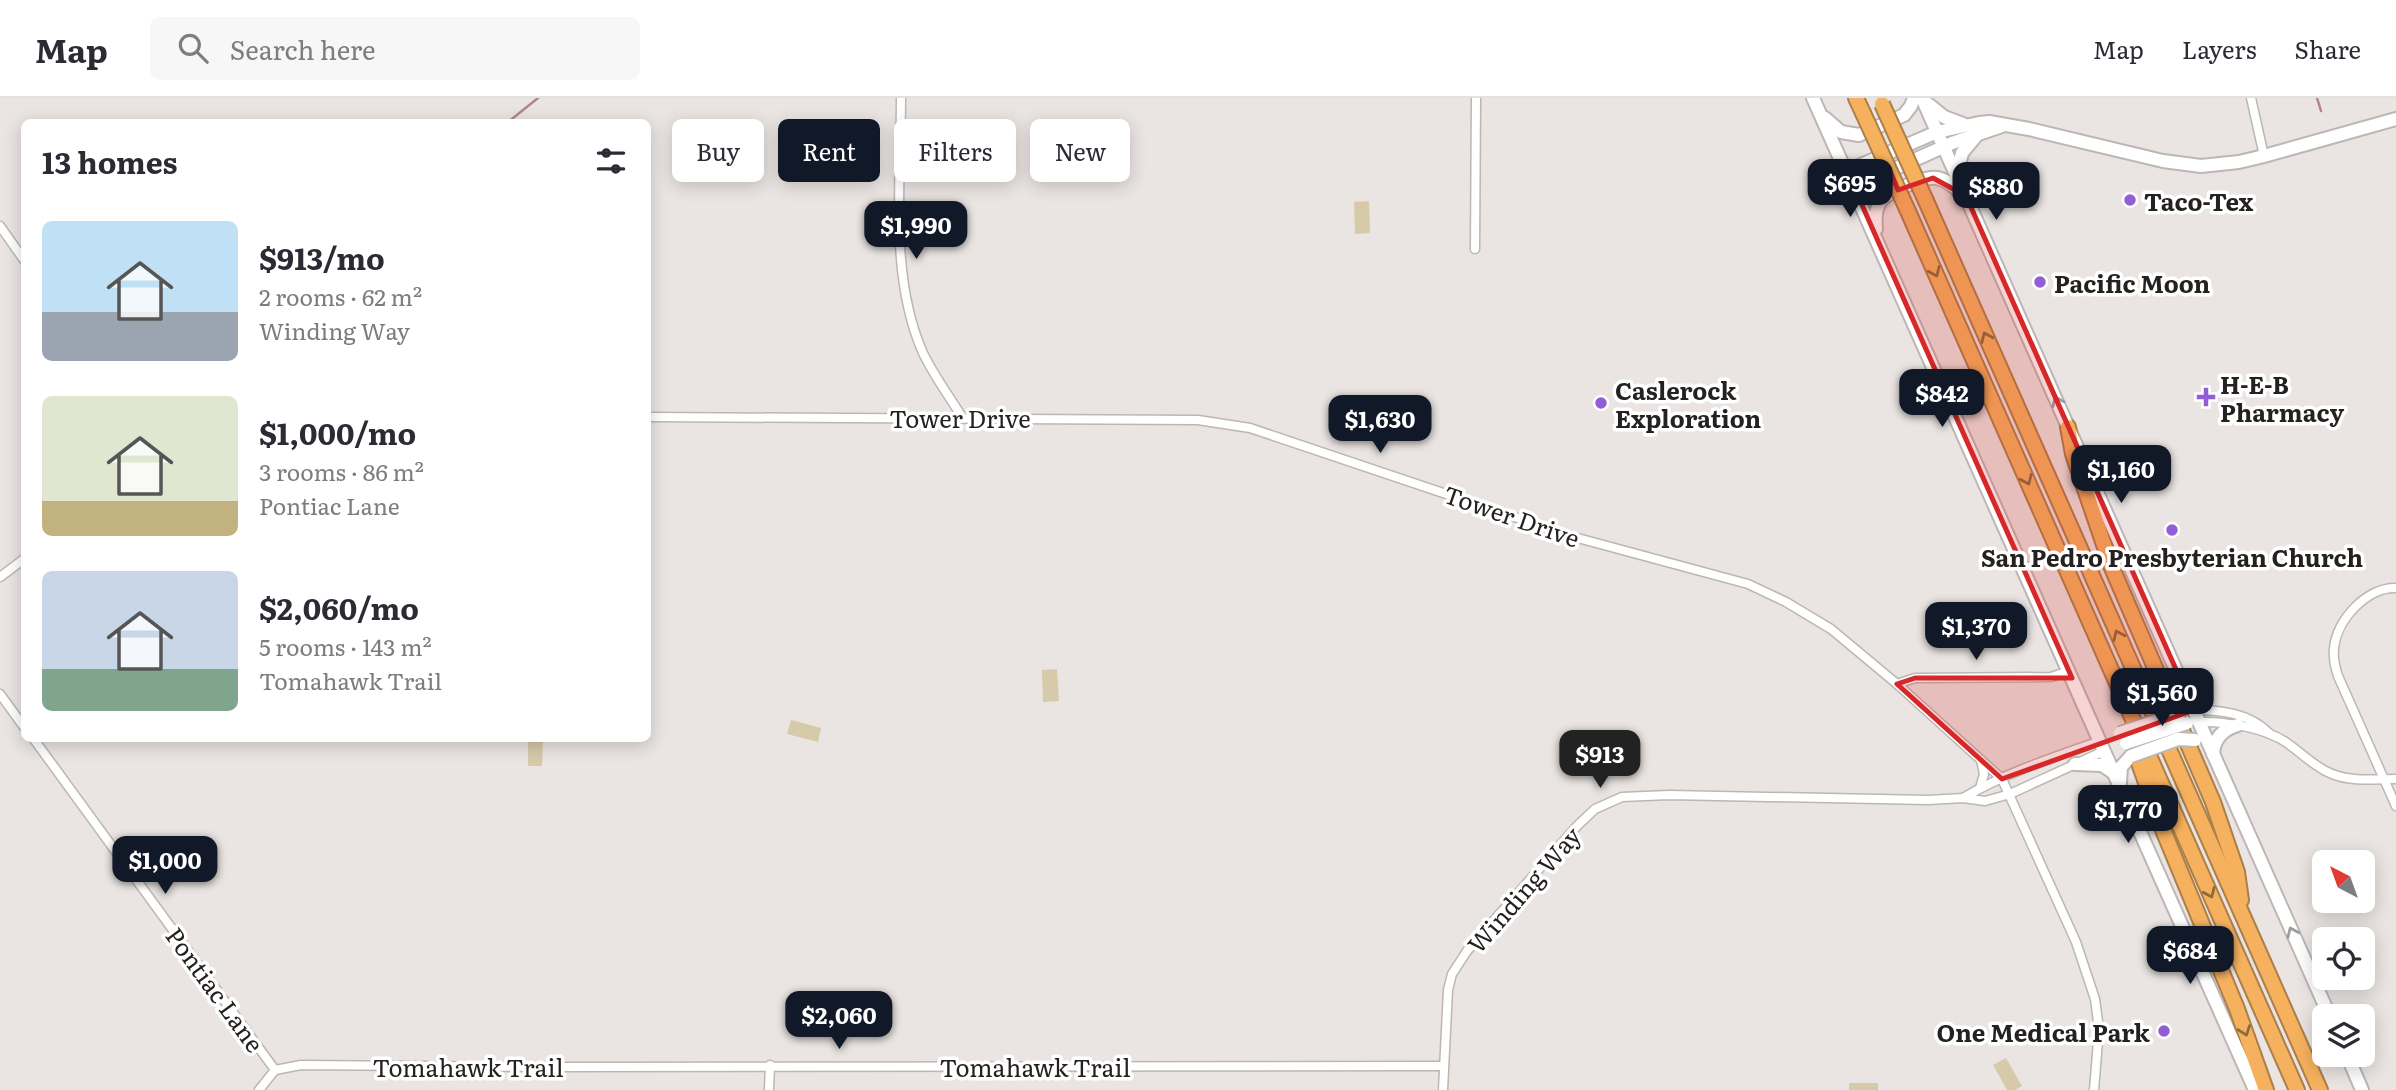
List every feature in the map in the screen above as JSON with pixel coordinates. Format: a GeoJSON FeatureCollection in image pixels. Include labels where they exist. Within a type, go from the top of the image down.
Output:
{"type":"FeatureCollection","features":[{"type":"Feature","properties":{"kind":"highway"},"geometry":{"type":"LineString","coordinates":[[1856,98],[2297,1090]]}},
{"type":"Feature","properties":{"kind":"highway"},"geometry":{"type":"LineString","coordinates":[[1880,101],[2320,1090]]}},
{"type":"Feature","properties":{"kind":"highway"},"geometry":{"type":"LineString","coordinates":[[2068,427],[2073,454],[2110,562],[2213,802],[2237,872],[2244,919]]}},
{"type":"Feature","properties":{"kind":"highway"},"geometry":{"type":"LineString","coordinates":[[2143,741],[2139,762],[2164,834],[2237,1009],[2266,1090]]}},
{"type":"Feature","properties":{"kind":"main road"},"geometry":{"type":"LineString","coordinates":[[1813,98],[2255,1090]]}},
{"type":"Feature","properties":{"kind":"main road"},"geometry":{"type":"LineString","coordinates":[[1820,112],[1839,130],[1849,135],[1859,135],[1901,117],[1910,109],[1914,98]]}},
{"type":"Feature","properties":{"kind":"main road"},"geometry":{"type":"LineString","coordinates":[[1922,98],[1944,117],[1967,124]]}},
{"type":"Feature","properties":{"kind":"main road"},"geometry":{"type":"LineString","coordinates":[[1922,98],[2068,427],[2190,717],[2213,752],[2324,1004]]}},
{"type":"Feature","properties":{"kind":"main road"},"geometry":{"type":"LineString","coordinates":[[1847,171],[1937,132],[1967,124],[1989,122],[2029,129],[2180,165],[2217,165],[2264,156],[2396,119]]}},
{"type":"Feature","properties":{"kind":"main road"},"geometry":{"type":"LineString","coordinates":[[1854,187],[1944,147],[2002,126]]}},
{"type":"Feature","properties":{"kind":"main road"},"geometry":{"type":"LineString","coordinates":[[1957,177],[1962,153],[1972,139],[1980,134]]}},
{"type":"Feature","properties":{"kind":"main road"},"geometry":{"type":"LineString","coordinates":[[1877,238],[1877,209],[1882,199],[1890,194],[1933,177],[1948,183],[1966,196]]}},
{"type":"Feature","properties":{"kind":"main road"},"geometry":{"type":"LineString","coordinates":[[2102,746],[2190,717]]}},
{"type":"Feature","properties":{"kind":"main road"},"geometry":{"type":"LineString","coordinates":[[2213,752],[2219,736],[2238,725]]}},
{"type":"Feature","properties":{"kind":"main road"},"geometry":{"type":"LineString","coordinates":[[2120,786],[2121,767],[2131,756],[2178,739],[2195,740],[2213,752]]}},
{"type":"Feature","properties":{"kind":"main road"},"geometry":{"type":"LineString","coordinates":[[2075,764],[2105,765],[2114,773]]}},
{"type":"Feature","properties":{"kind":"main road"},"geometry":{"type":"LineString","coordinates":[[2352,1067],[2362,1090]]}},
{"type":"Feature","properties":{"kind":"street"},"geometry":{"type":"LineString","coordinates":[[901,98],[900,228],[904,287],[923,352],[962,417]]}},
{"type":"Feature","properties":{"kind":"street"},"geometry":{"type":"LineString","coordinates":[[1475,249],[1476,98]]}},
{"type":"Feature","properties":{"kind":"street"},"geometry":{"type":"LineString","coordinates":[[2251,98],[2264,156]]}},
{"type":"Feature","properties":{"kind":"street"},"geometry":{"type":"LineString","coordinates":[[0,226],[21,256]]}},
{"type":"Feature","properties":{"kind":"street","name":"Tower Drive"},"geometry":{"type":"LineString","coordinates":[[651,417],[1198,420],[1250,428],[1574,537],[1748,584],[1786,601],[1830,629],[1897,684],[2003,779],[2076,943],[2095,999],[2099,1029],[2094,1090]]}},
{"type":"Feature","properties":{"kind":"street"},"geometry":{"type":"LineString","coordinates":[[0,577],[21,561]]}},
{"type":"Feature","properties":{"kind":"street"},"geometry":{"type":"LineString","coordinates":[[2396,588],[2374,591],[2362,599],[2339,630],[2334,647],[2334,665],[2396,806]]}},
{"type":"Feature","properties":{"kind":"street"},"geometry":{"type":"LineString","coordinates":[[1897,684],[1914,678],[2051,677],[2069,671]]}},
{"type":"Feature","properties":{"kind":"street"},"geometry":{"type":"LineString","coordinates":[[0,694],[21,723]]}},
{"type":"Feature","properties":{"kind":"street"},"geometry":{"type":"LineString","coordinates":[[2190,717],[2238,715],[2256,721],[2270,734]]}},
{"type":"Feature","properties":{"kind":"street"},"geometry":{"type":"LineString","coordinates":[[2190,717],[2238,725],[2270,734],[2288,743],[2329,773],[2347,778],[2396,779]]}},
{"type":"Feature","properties":{"kind":"street","name":"Pontiac Lane"},"geometry":{"type":"LineString","coordinates":[[36,742],[275,1070]]}},
{"type":"Feature","properties":{"kind":"street","name":"Winding Way"},"geometry":{"type":"LineString","coordinates":[[1963,798],[1979,788],[2055,757],[2102,746]]}},
{"type":"Feature","properties":{"kind":"street","name":"Winding Way"},"geometry":{"type":"LineString","coordinates":[[1443,1090],[1448,990],[1452,974],[1467,951],[1577,826],[1595,809],[1611,800],[1669,795],[1928,800],[1963,798],[1985,801],[2010,794],[2075,764],[2102,746]]}},
{"type":"Feature","properties":{"kind":"street"},"geometry":{"type":"LineString","coordinates":[[2055,757],[2062,770]]}},
{"type":"Feature","properties":{"kind":"street"},"geometry":{"type":"LineString","coordinates":[[1979,788],[1984,774],[1981,760]]}},
{"type":"Feature","properties":{"kind":"street","name":"Tomahawk Trail"},"geometry":{"type":"LineString","coordinates":[[275,1070],[302,1065],[1443,1066]]}},
{"type":"Feature","properties":{"kind":"street"},"geometry":{"type":"LineString","coordinates":[[769,1065],[769,1090]]}},
{"type":"Feature","properties":{"kind":"street"},"geometry":{"type":"LineString","coordinates":[[259,1090],[275,1070]]}},
{"type":"Feature","properties":{"kind":"highlighted area"},"geometry":{"type":"Polygon","coordinates":[[[1890,171],[1898,190],[1933,178],[1966,196],[2194,710],[2002,779],[1897,684],[1915,678],[2072,678],[1854,187],[1890,171]]]}},
{"type":"Feature","properties":{"kind":"shaded area"},"geometry":{"type":"Polygon","coordinates":[[[1369,201],[1370,233],[1355,234],[1354,202],[1369,201]]]}},
{"type":"Feature","properties":{"kind":"shaded area"},"geometry":{"type":"Polygon","coordinates":[[[1057,669],[1059,701],[1043,702],[1042,670],[1057,669]]]}},
{"type":"Feature","properties":{"kind":"shaded area"},"geometry":{"type":"Polygon","coordinates":[[[791,720],[821,728],[818,742],[787,734],[791,720]]]}},
{"type":"Feature","properties":{"kind":"shaded area"},"geometry":{"type":"Polygon","coordinates":[[[528,742],[543,742],[542,766],[528,766],[528,742]]]}},
{"type":"Feature","properties":{"kind":"shaded area"},"geometry":{"type":"Polygon","coordinates":[[[2006,1058],[2022,1086],[2015,1090],[2007,1090],[1993,1065],[2006,1058]]]}},
{"type":"Feature","properties":{"kind":"shaded area"},"geometry":{"type":"Polygon","coordinates":[[[1849,1083],[1878,1083],[1878,1090],[1849,1090],[1849,1083]]]}},
{"type":"Feature","properties":{"kind":"waterway"},"geometry":{"type":"LineString","coordinates":[[512,119],[538,98]]}},
{"type":"Feature","properties":{"kind":"waterway"},"geometry":{"type":"LineString","coordinates":[[2317,98],[2321,111]]}},
{"type":"Feature","properties":{"kind":"place","name":"Taco-Tex"},"geometry":{"type":"Point","coordinates":[2130,200]}},
{"type":"Feature","properties":{"kind":"place","name":"Pacific Moon"},"geometry":{"type":"Point","coordinates":[2040,282]}},
{"type":"Feature","properties":{"kind":"place","name":"H-E-B Pharmacy"},"geometry":{"type":"Point","coordinates":[2206,397]}},
{"type":"Feature","properties":{"kind":"place","name":"Caslerock Exploration"},"geometry":{"type":"Point","coordinates":[1601,403]}},
{"type":"Feature","properties":{"kind":"place","name":"San Pedro Presbyterian Church"},"geometry":{"type":"Point","coordinates":[2172,530]}},
{"type":"Feature","properties":{"kind":"place","name":"One Medical Park"},"geometry":{"type":"Point","coordinates":[2164,1031]}}]}
